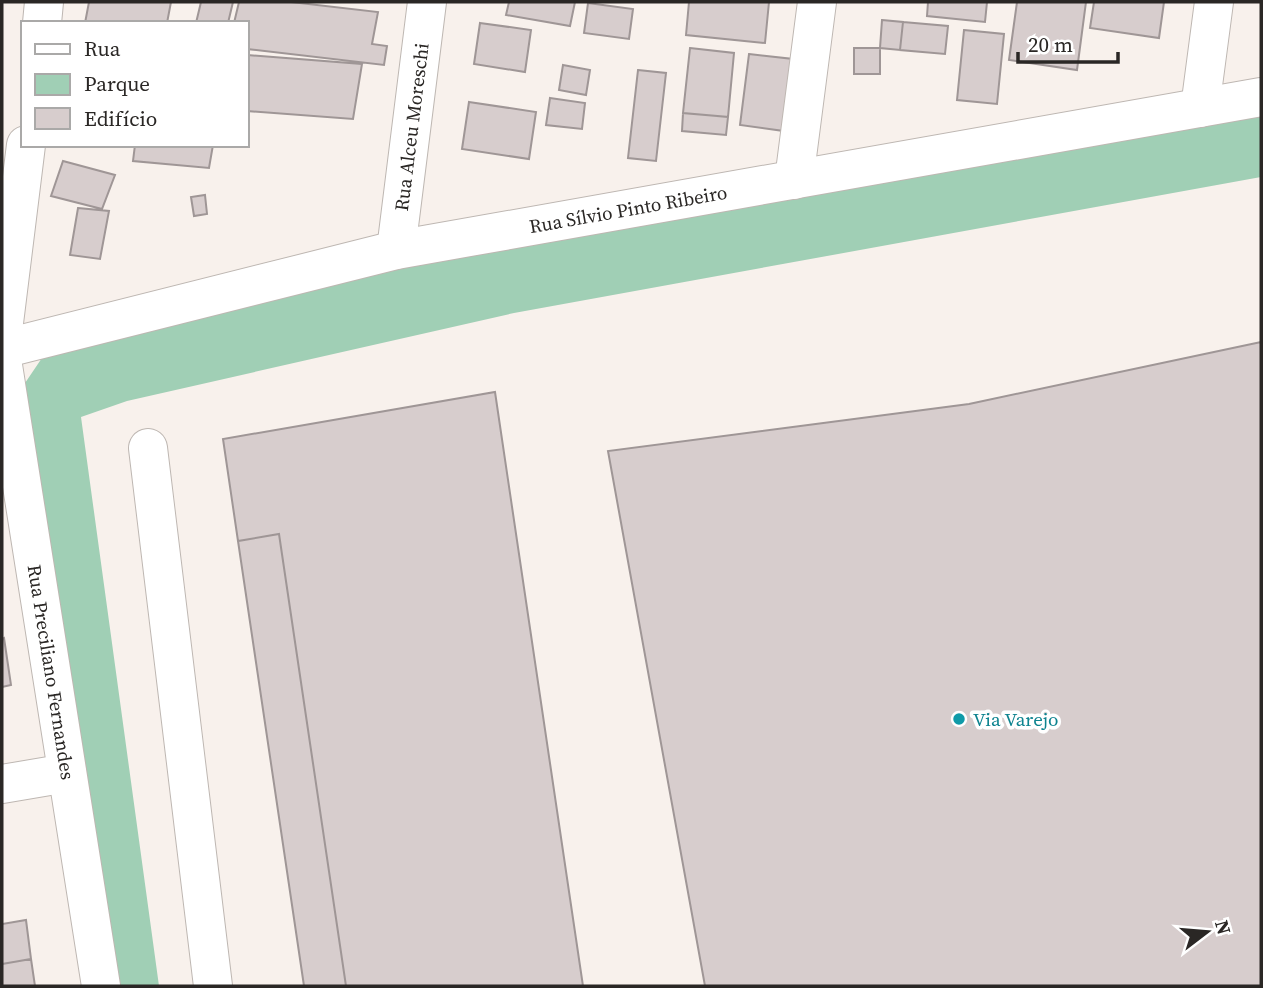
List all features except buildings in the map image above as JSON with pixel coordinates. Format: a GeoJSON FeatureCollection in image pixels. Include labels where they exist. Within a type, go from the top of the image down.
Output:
{"type":"FeatureCollection","features":[{"type":"Feature","properties":{"kind":"street"},"geometry":{"type":"LineString","coordinates":[[42,21],[44,2]]}},
{"type":"Feature","properties":{"kind":"street","name":"Rua Alceu Moreschi"},"geometry":{"type":"LineString","coordinates":[[396,250],[427,2]]}},
{"type":"Feature","properties":{"kind":"street"},"geometry":{"type":"LineString","coordinates":[[794,180],[817,2]]}},
{"type":"Feature","properties":{"kind":"street"},"geometry":{"type":"LineString","coordinates":[[1200,108],[1214,2]]}},
{"type":"Feature","properties":{"kind":"street","name":"Rua Sílvio Pinto Ribeiro"},"geometry":{"type":"LineString","coordinates":[[2,349],[396,250],[1261,97]]}},
{"type":"Feature","properties":{"kind":"street"},"geometry":{"type":"LineString","coordinates":[[2,338],[26,147]]}},
{"type":"Feature","properties":{"kind":"street","name":"Rua Preciliano Fernandes"},"geometry":{"type":"LineString","coordinates":[[4,384],[101,986]]}},
{"type":"Feature","properties":{"kind":"street"},"geometry":{"type":"LineString","coordinates":[[148,447],[213,986]]}},
{"type":"Feature","properties":{"kind":"street"},"geometry":{"type":"LineString","coordinates":[[2,784],[67,773]]}},
{"type":"Feature","properties":{"kind":"green space"},"geometry":{"type":"Polygon","coordinates":[[[1261,107],[1261,177],[514,313],[127,401],[81,417],[159,986],[119,986],[21,389],[46,352],[394,264],[1261,107]]]}},
{"type":"Feature","properties":{"kind":"place","name":"Via Varejo"},"geometry":{"type":"Point","coordinates":[959,719]}}]}
